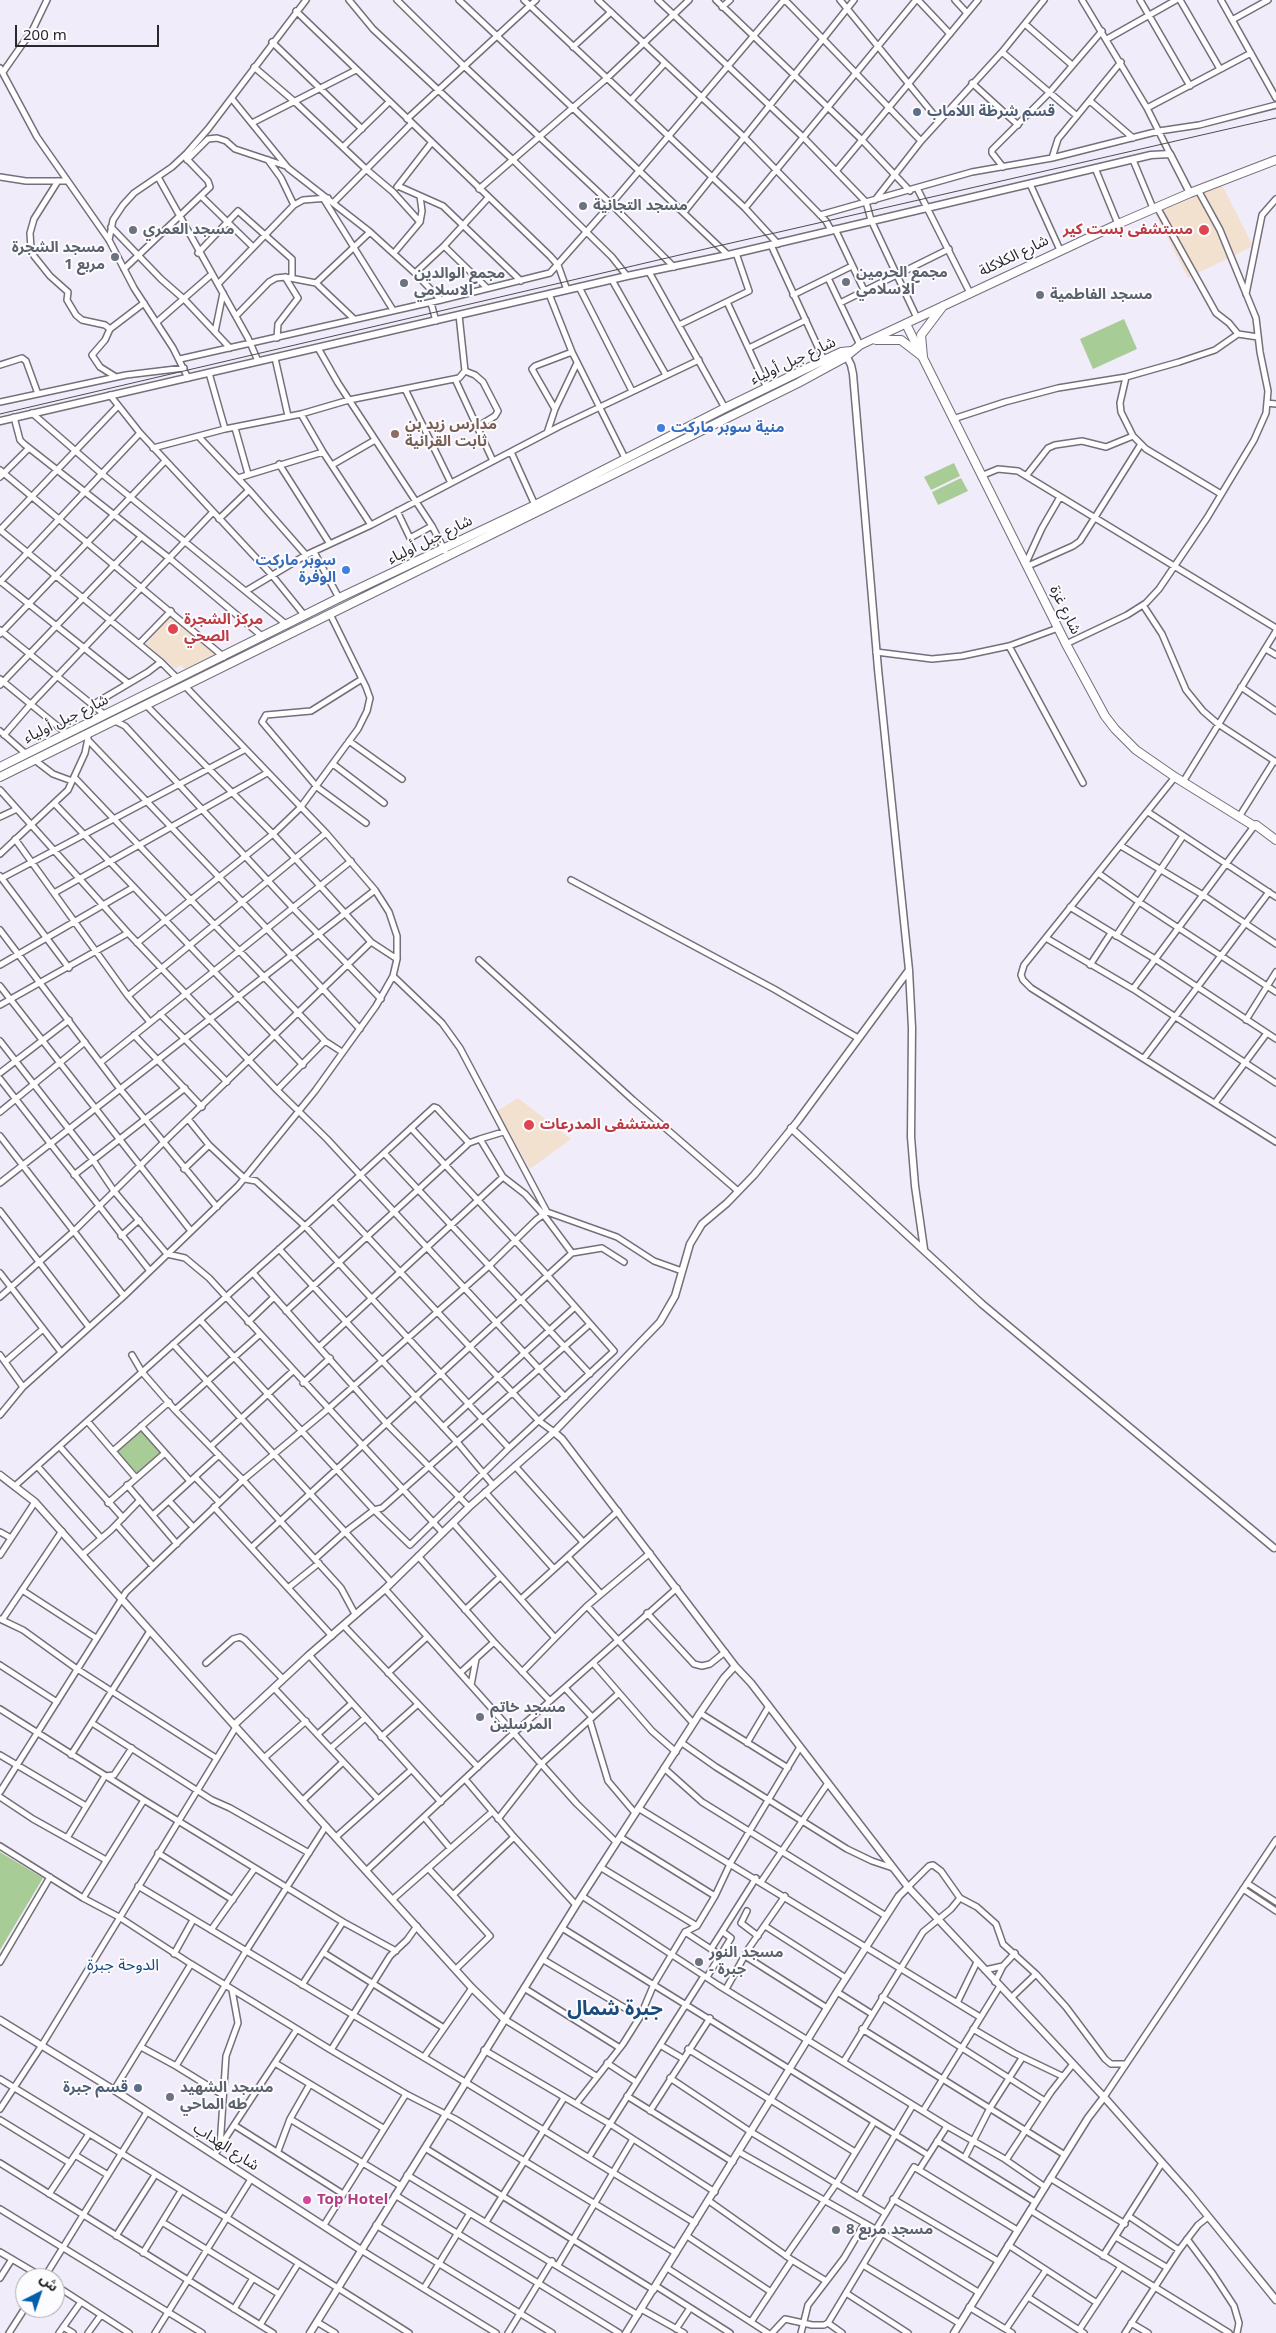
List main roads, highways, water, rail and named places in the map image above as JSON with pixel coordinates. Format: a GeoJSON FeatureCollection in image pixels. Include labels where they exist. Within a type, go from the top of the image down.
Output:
{"type":"FeatureCollection","features":[{"type":"Feature","properties":{"kind":"main road","name":"شارع الكلاكلة"},"geometry":{"type":"LineString","coordinates":[[847,352],[945,304],[1118,224],[1194,191],[1276,160]]}},
{"type":"Feature","properties":{"kind":"main road"},"geometry":{"type":"LineString","coordinates":[[923,357],[922,335],[945,304]]}},
{"type":"Feature","properties":{"kind":"main road","name":"شارع غزة"},"geometry":{"type":"LineString","coordinates":[[906,324],[1066,644],[1095,700],[1115,729],[1136,750],[1175,777],[1254,826],[1256,825],[1276,840]]}},
{"type":"Feature","properties":{"kind":"main road"},"geometry":{"type":"LineString","coordinates":[[872,340],[901,340],[923,357]]}},
{"type":"Feature","properties":{"kind":"main road","name":"شارع جبل أولياء"},"geometry":{"type":"LineString","coordinates":[[0,767],[339,598],[535,505],[724,408],[824,360],[847,352]]}},
{"type":"Feature","properties":{"kind":"main road","name":"شارع جبل أولياء"},"geometry":{"type":"LineString","coordinates":[[0,777],[89,737],[146,705],[448,558],[798,383],[847,352]]}},
{"type":"Feature","properties":{"kind":"railway"},"geometry":{"type":"LineString","coordinates":[[0,414],[1276,118]]}},
{"type":"Feature","properties":{"kind":"place","name":"قسم شرطة اللاماب"},"geometry":{"type":"Point","coordinates":[917,112]}},
{"type":"Feature","properties":{"kind":"place","name":"مسجد التجانية"},"geometry":{"type":"Point","coordinates":[583,206]}},
{"type":"Feature","properties":{"kind":"place","name":"مسجد العمري"},"geometry":{"type":"Point","coordinates":[133,230]}},
{"type":"Feature","properties":{"kind":"place","name":"مستشفى بست كير"},"geometry":{"type":"Point","coordinates":[1204,230]}},
{"type":"Feature","properties":{"kind":"place","name":"مسجد الشجرة مربع 1"},"geometry":{"type":"Point","coordinates":[115,257]}},
{"type":"Feature","properties":{"kind":"place","name":"مجمع الحرمين الاسلامي"},"geometry":{"type":"Point","coordinates":[846,282]}},
{"type":"Feature","properties":{"kind":"place","name":"مجمع الوالدين الاسلامي"},"geometry":{"type":"Point","coordinates":[404,283]}},
{"type":"Feature","properties":{"kind":"place","name":"مسجد الفاطمية"},"geometry":{"type":"Point","coordinates":[1040,295]}},
{"type":"Feature","properties":{"kind":"place","name":"منية سوبر ماركت"},"geometry":{"type":"Point","coordinates":[661,428]}},
{"type":"Feature","properties":{"kind":"place","name":"مدارس زيد بن ثابت القرانية"},"geometry":{"type":"Point","coordinates":[395,434]}},
{"type":"Feature","properties":{"kind":"place","name":"سوبر ماركت الوفرة"},"geometry":{"type":"Point","coordinates":[346,570]}},
{"type":"Feature","properties":{"kind":"place","name":"مركز الشجرة الصحي"},"geometry":{"type":"Point","coordinates":[173,629]}},
{"type":"Feature","properties":{"kind":"place","name":"مستشفى المدرعات"},"geometry":{"type":"Point","coordinates":[529,1125]}},
{"type":"Feature","properties":{"kind":"place","name":"مسجد خاتم المرسلين"},"geometry":{"type":"Point","coordinates":[480,1717]}},
{"type":"Feature","properties":{"kind":"place","name":"مسجد النور - جبرة"},"geometry":{"type":"Point","coordinates":[699,1962]}},
{"type":"Feature","properties":{"kind":"place","name":"قسم جبرة"},"geometry":{"type":"Point","coordinates":[138,2088]}},
{"type":"Feature","properties":{"kind":"place","name":"مسجد الشهيد طه الماحي"},"geometry":{"type":"Point","coordinates":[170,2097]}},
{"type":"Feature","properties":{"kind":"place","name":"Top Hotel"},"geometry":{"type":"Point","coordinates":[307,2200]}},
{"type":"Feature","properties":{"kind":"place","name":"مسجد مربع 8"},"geometry":{"type":"Point","coordinates":[836,2230]}},
{"type":"Feature","properties":{"kind":"district","name":"الدوحة جبرة"},"geometry":{"type":"Point","coordinates":[123,1965]}},
{"type":"Feature","properties":{"kind":"district","name":"جبرة شمال"},"geometry":{"type":"Point","coordinates":[615,2009]}}]}
